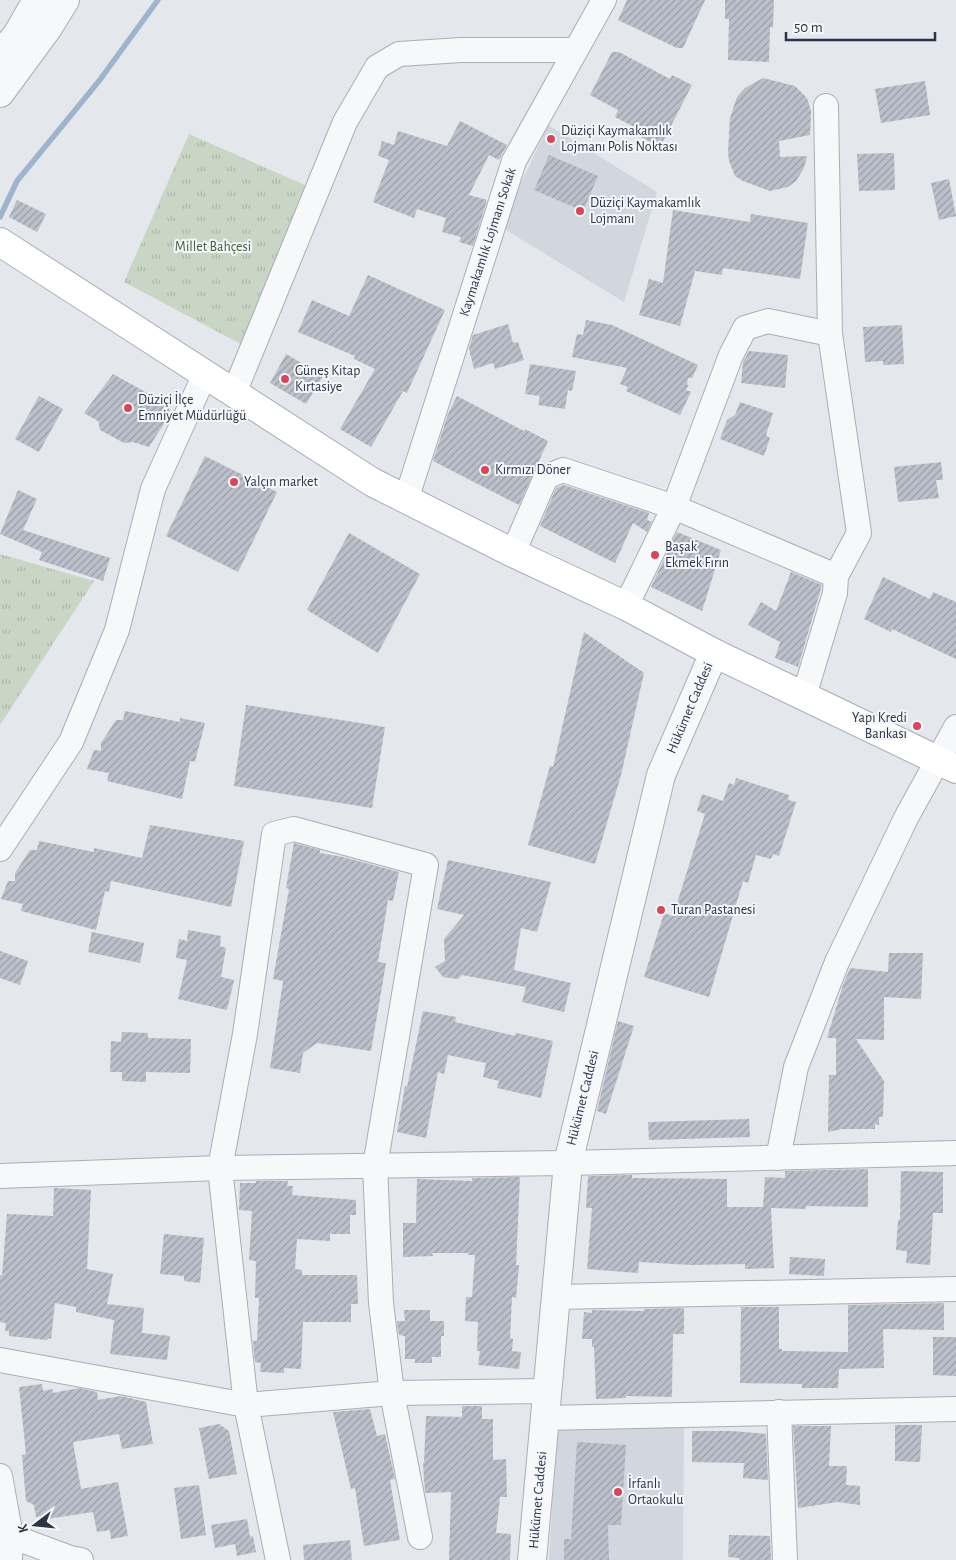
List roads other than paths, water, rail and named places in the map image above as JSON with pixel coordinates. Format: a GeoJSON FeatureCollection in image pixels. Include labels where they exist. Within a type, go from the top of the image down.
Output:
{"type":"FeatureCollection","features":[{"type":"Feature","properties":{"kind":"main road"},"geometry":{"type":"LineString","coordinates":[[0,242],[372,482],[513,553],[626,606],[714,652],[946,764]]}},
{"type":"Feature","properties":{"kind":"street"},"geometry":{"type":"LineString","coordinates":[[0,55],[17,35],[37,0]]}},
{"type":"Feature","properties":{"kind":"street"},"geometry":{"type":"LineString","coordinates":[[0,93],[48,29],[65,0]]}},
{"type":"Feature","properties":{"kind":"street","name":"Kaymakamlık Lojmanı Sokak"},"geometry":{"type":"LineString","coordinates":[[406,500],[514,160],[604,0]]}},
{"type":"Feature","properties":{"kind":"street"},"geometry":{"type":"LineString","coordinates":[[234,394],[345,122],[377,67],[399,54],[461,50],[575,50]]}},
{"type":"Feature","properties":{"kind":"street"},"geometry":{"type":"LineString","coordinates":[[804,696],[835,593],[836,576],[859,533],[830,334],[826,106]]}},
{"type":"Feature","properties":{"kind":"street"},"geometry":{"type":"LineString","coordinates":[[626,606],[674,507],[731,356],[745,328],[768,321],[830,334]]}},
{"type":"Feature","properties":{"kind":"street"},"geometry":{"type":"LineString","coordinates":[[0,849],[71,742],[117,630],[153,489],[205,374]]}},
{"type":"Feature","properties":{"kind":"street"},"geometry":{"type":"LineString","coordinates":[[513,553],[546,477],[563,470],[674,507],[836,576]]}},
{"type":"Feature","properties":{"kind":"street","name":"Hükümet Caddesi"},"geometry":{"type":"LineString","coordinates":[[532,1560],[568,1163],[661,775],[714,652]]}},
{"type":"Feature","properties":{"kind":"street"},"geometry":{"type":"LineString","coordinates":[[778,1158],[796,1067],[830,980],[906,818],[946,764],[956,727]]}},
{"type":"Feature","properties":{"kind":"street"},"geometry":{"type":"LineString","coordinates":[[278,1560],[246,1405],[220,1168],[245,1034],[274,834],[294,829],[426,864],[375,1166],[381,1303],[392,1393],[420,1538]]}},
{"type":"Feature","properties":{"kind":"street"},"geometry":{"type":"LineString","coordinates":[[0,1176],[220,1168],[568,1163],[956,1154]]}},
{"type":"Feature","properties":{"kind":"street"},"geometry":{"type":"LineString","coordinates":[[556,1297],[956,1290]]}},
{"type":"Feature","properties":{"kind":"street"},"geometry":{"type":"LineString","coordinates":[[0,1360],[246,1405],[392,1393],[546,1404],[779,1412],[956,1409]]}},
{"type":"Feature","properties":{"kind":"street"},"geometry":{"type":"LineString","coordinates":[[779,1412],[785,1560]]}},
{"type":"Feature","properties":{"kind":"street"},"geometry":{"type":"LineString","coordinates":[[0,1476],[11,1536],[10,1560]]}},
{"type":"Feature","properties":{"kind":"street"},"geometry":{"type":"LineString","coordinates":[[11,1536],[70,1558],[82,1560]]}},
{"type":"Feature","properties":{"kind":"waterway"},"geometry":{"type":"LineString","coordinates":[[0,217],[17,181],[99,81],[158,0]]}},
{"type":"Feature","properties":{"kind":"place","name":"Düziçi Kaymakamlık Lojmanı Polis Noktası"},"geometry":{"type":"Point","coordinates":[551,139]}},
{"type":"Feature","properties":{"kind":"place","name":"Düziçi Kaymakamlık Lojmanı"},"geometry":{"type":"Point","coordinates":[580,211]}},
{"type":"Feature","properties":{"kind":"place","name":"Güneş Kitap Kırtasiye"},"geometry":{"type":"Point","coordinates":[285,379]}},
{"type":"Feature","properties":{"kind":"place","name":"Düziçi İlçe Emniyet Müdürlüğü"},"geometry":{"type":"Point","coordinates":[128,408]}},
{"type":"Feature","properties":{"kind":"place","name":"Kırmızı Döner"},"geometry":{"type":"Point","coordinates":[485,470]}},
{"type":"Feature","properties":{"kind":"place","name":"Yalçın market"},"geometry":{"type":"Point","coordinates":[234,482]}},
{"type":"Feature","properties":{"kind":"place","name":"Başak Ekmek Fırın"},"geometry":{"type":"Point","coordinates":[655,555]}},
{"type":"Feature","properties":{"kind":"place","name":"Yapı Kredi Bankası"},"geometry":{"type":"Point","coordinates":[917,726]}},
{"type":"Feature","properties":{"kind":"place","name":"Turan Pastanesi"},"geometry":{"type":"Point","coordinates":[661,910]}},
{"type":"Feature","properties":{"kind":"place","name":"İrfanlı Ortaokulu"},"geometry":{"type":"Point","coordinates":[618,1492]}},
{"type":"Feature","properties":{"kind":"park label","name":"Millet Bahçesi"},"geometry":{"type":"Point","coordinates":[213,247]}}]}
